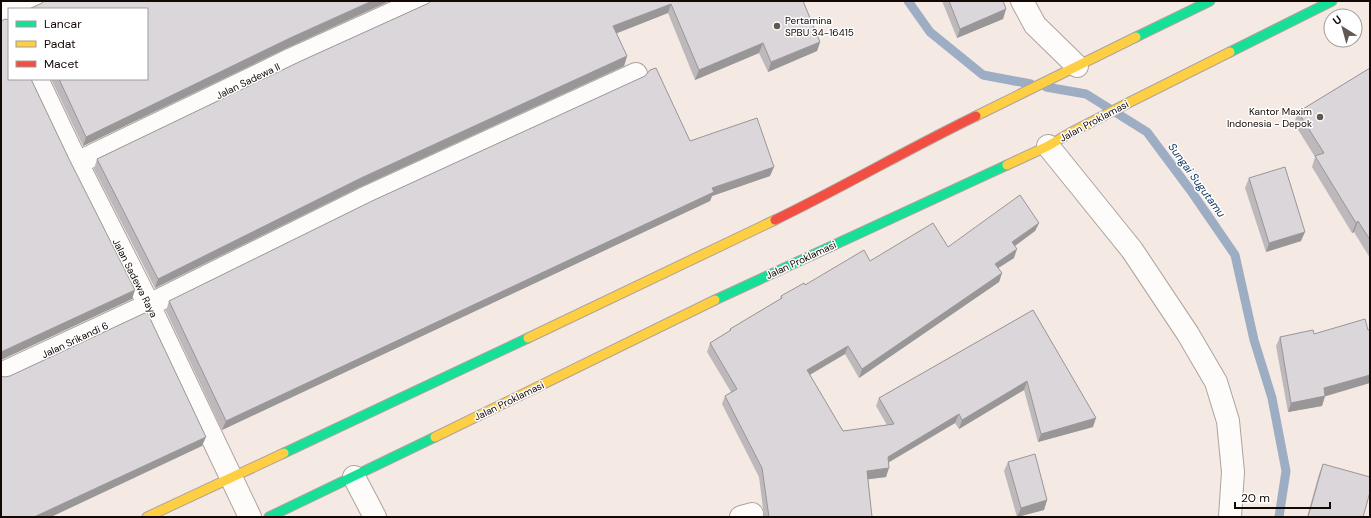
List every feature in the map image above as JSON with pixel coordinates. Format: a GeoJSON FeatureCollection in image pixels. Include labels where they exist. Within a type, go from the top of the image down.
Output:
{"type":"FeatureCollection","features":[{"type":"Feature","properties":{"kind":"street"},"geometry":{"type":"LineString","coordinates":[[16,8],[33,1]]}},
{"type":"Feature","properties":{"kind":"street","name":"Jalan Sadewa II"},"geometry":{"type":"LineString","coordinates":[[77,164],[292,59],[420,1]]}},
{"type":"Feature","properties":{"kind":"street"},"geometry":{"type":"LineString","coordinates":[[1022,1],[1035,25],[1072,69]]}},
{"type":"Feature","properties":{"kind":"street"},"geometry":{"type":"LineString","coordinates":[[147,517],[806,205],[933,137],[1210,1]]}},
{"type":"Feature","properties":{"kind":"street","name":"Jalan Proklamasi"},"geometry":{"type":"LineString","coordinates":[[269,517],[354,477],[714,300],[1048,146],[1128,103],[1332,1]]}},
{"type":"Feature","properties":{"kind":"street","name":"Jalan Srikandi 6"},"geometry":{"type":"LineString","coordinates":[[1,374],[149,305],[364,199],[636,74]]}},
{"type":"Feature","properties":{"kind":"street","name":"Jalan Sadewa Raya"},"geometry":{"type":"LineString","coordinates":[[37,80],[77,164],[149,305],[231,477]]}},
{"type":"Feature","properties":{"kind":"street"},"geometry":{"type":"LineString","coordinates":[[1048,146],[1132,250],[1188,334],[1216,382],[1228,421],[1233,472],[1230,517]]}},
{"type":"Feature","properties":{"kind":"street"},"geometry":{"type":"LineString","coordinates":[[231,477],[250,517]]}},
{"type":"Feature","properties":{"kind":"street"},"geometry":{"type":"LineString","coordinates":[[354,477],[375,517]]}},
{"type":"Feature","properties":{"kind":"building"},"geometry":{"type":"Polygon","coordinates":[[[44,1],[372,1],[290,38],[86,137],[59,80],[148,80],[148,8],[31,8],[44,1]]]}},
{"type":"Feature","properties":{"kind":"building"},"geometry":{"type":"Polygon","coordinates":[[[431,1],[803,1],[820,42],[771,62],[763,43],[699,70],[671,4],[613,26],[627,56],[361,178],[158,279],[97,159],[301,61],[431,1]]]}},
{"type":"Feature","properties":{"kind":"building"},"geometry":{"type":"Polygon","coordinates":[[[949,1],[1003,1],[1006,9],[960,29],[949,1]]]}},
{"type":"Feature","properties":{"kind":"building"},"geometry":{"type":"Polygon","coordinates":[[[5,19],[8,20],[8,80],[31,80],[69,159],[135,290],[1,352],[1,21],[5,19]]]}},
{"type":"Feature","properties":{"kind":"building"},"geometry":{"type":"Polygon","coordinates":[[[656,68],[690,141],[757,118],[774,167],[712,188],[714,192],[226,421],[169,301],[372,201],[645,76],[650,70],[656,68]]]}},
{"type":"Feature","properties":{"kind":"building"},"geometry":{"type":"Polygon","coordinates":[[[1370,68],[1370,240],[1358,221],[1356,223],[1315,156],[1324,153],[1298,112],[1370,68]]]}},
{"type":"Feature","properties":{"kind":"building"},"geometry":{"type":"Polygon","coordinates":[[[1285,167],[1305,232],[1269,243],[1249,178],[1285,167]]]}},
{"type":"Feature","properties":{"kind":"building"},"geometry":{"type":"Polygon","coordinates":[[[1020,195],[1039,223],[1012,242],[1017,249],[995,264],[1002,273],[862,369],[848,346],[807,370],[843,431],[894,424],[879,398],[1033,310],[1096,418],[1041,434],[1027,381],[962,420],[959,414],[888,457],[889,468],[867,471],[872,517],[769,517],[762,468],[725,396],[737,389],[710,343],[731,330],[730,329],[782,298],[781,296],[804,283],[805,285],[864,250],[870,261],[933,223],[948,247],[1020,195]]]}},
{"type":"Feature","properties":{"kind":"building"},"geometry":{"type":"Polygon","coordinates":[[[147,312],[206,437],[34,517],[1,517],[1,376],[10,376],[147,312]]]}},
{"type":"Feature","properties":{"kind":"building"},"geometry":{"type":"Polygon","coordinates":[[[1365,319],[1368,330],[1370,330],[1370,375],[1324,388],[1325,396],[1291,403],[1280,337],[1313,330],[1314,334],[1365,319]]]}},
{"type":"Feature","properties":{"kind":"building"},"geometry":{"type":"Polygon","coordinates":[[[1035,454],[1047,500],[1021,508],[1008,462],[1035,454]]]}},
{"type":"Feature","properties":{"kind":"building"},"geometry":{"type":"Polygon","coordinates":[[[1323,464],[1370,477],[1370,492],[1363,517],[1308,517],[1323,464]]]}},
{"type":"Feature","properties":{"kind":"waterway","name":"Sungai Sugutamu"},"geometry":{"type":"LineString","coordinates":[[908,1],[930,32],[983,75],[1031,84]]}},
{"type":"Feature","properties":{"kind":"waterway","name":"Sungai Sugutamu"},"geometry":{"type":"LineString","coordinates":[[1046,87],[1086,94],[1147,132],[1191,191],[1235,255],[1254,340],[1272,398],[1286,471],[1279,517]]}},
{"type":"Feature","properties":{"kind":"traffic: fast"},"geometry":{"type":"LineString","coordinates":[[1136,37],[1210,1]]}},
{"type":"Feature","properties":{"kind":"traffic: fast"},"geometry":{"type":"LineString","coordinates":[[1230,52],[1332,1]]}},
{"type":"Feature","properties":{"kind":"traffic: fast"},"geometry":{"type":"LineString","coordinates":[[715,300],[1007,165]]}},
{"type":"Feature","properties":{"kind":"traffic: fast"},"geometry":{"type":"LineString","coordinates":[[284,453],[528,338]]}},
{"type":"Feature","properties":{"kind":"traffic: fast"},"geometry":{"type":"LineString","coordinates":[[269,517],[435,437]]}},
{"type":"Feature","properties":{"kind":"traffic: slow"},"geometry":{"type":"LineString","coordinates":[[976,116],[1136,37]]}},
{"type":"Feature","properties":{"kind":"traffic: slow"},"geometry":{"type":"LineString","coordinates":[[1007,165],[1048,146],[1128,103],[1230,52]]}},
{"type":"Feature","properties":{"kind":"traffic: slow"},"geometry":{"type":"LineString","coordinates":[[528,338],[775,220]]}},
{"type":"Feature","properties":{"kind":"traffic: slow"},"geometry":{"type":"LineString","coordinates":[[435,437],[715,300]]}},
{"type":"Feature","properties":{"kind":"traffic: slow"},"geometry":{"type":"LineString","coordinates":[[147,517],[284,453]]}},
{"type":"Feature","properties":{"kind":"traffic: jam"},"geometry":{"type":"LineString","coordinates":[[775,220],[976,116]]}},
{"type":"Feature","properties":{"kind":"place","name":"Pertamina SPBU 34-16415"},"geometry":{"type":"Point","coordinates":[777,26]}},
{"type":"Feature","properties":{"kind":"place","name":"Kantor Maxim Indonesia - Depok"},"geometry":{"type":"Point","coordinates":[1320,117]}}]}
